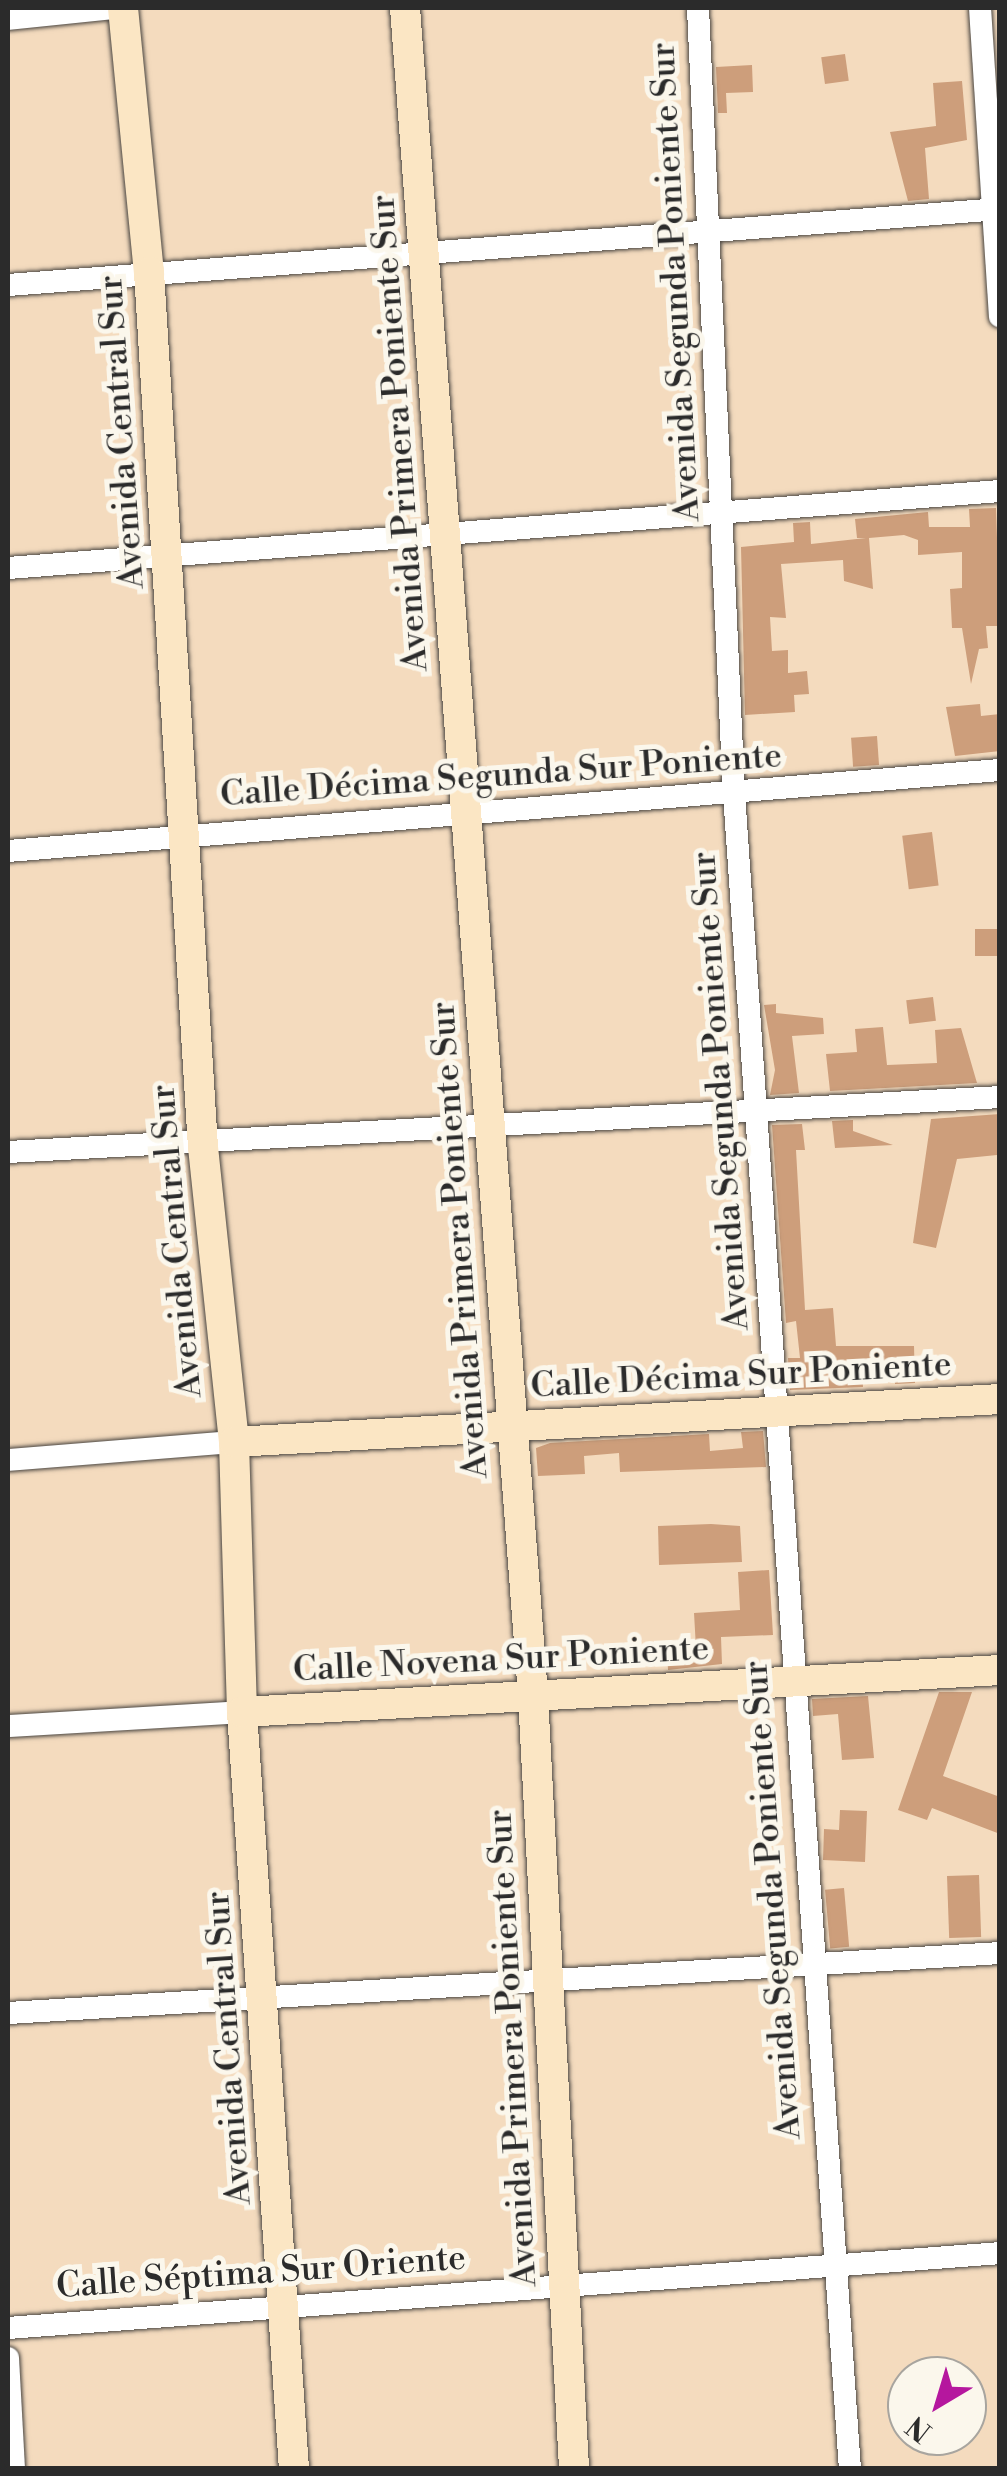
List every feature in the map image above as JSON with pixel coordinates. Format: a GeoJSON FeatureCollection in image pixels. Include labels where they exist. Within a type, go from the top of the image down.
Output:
{"type":"FeatureCollection","features":[{"type":"Feature","properties":{"kind":"street"},"geometry":{"type":"LineString","coordinates":[[8,18],[114,8]]}},
{"type":"Feature","properties":{"kind":"street","name":"Avenida Central Sur"},"geometry":{"type":"LineString","coordinates":[[123,8],[149,272],[187,836],[203,1146],[234,1442],[242,1712],[294,2468]]}},
{"type":"Feature","properties":{"kind":"street","name":"Avenida Primera Poniente Sur"},"geometry":{"type":"LineString","coordinates":[[405,8],[467,812],[487,1130],[533,1696],[574,2468]]}},
{"type":"Feature","properties":{"kind":"street","name":"Avenida Segunda Poniente Sur"},"geometry":{"type":"LineString","coordinates":[[698,8],[734,794],[780,1411],[792,1682],[850,2468]]}},
{"type":"Feature","properties":{"kind":"street"},"geometry":{"type":"LineString","coordinates":[[980,8],[1000,316]]}},
{"type":"Feature","properties":{"kind":"street"},"geometry":{"type":"LineString","coordinates":[[8,285],[996,209]]}},
{"type":"Feature","properties":{"kind":"street"},"geometry":{"type":"LineString","coordinates":[[8,568],[1000,492]]}},
{"type":"Feature","properties":{"kind":"street","name":"Calle Décima Segunda Sur Poniente"},"geometry":{"type":"LineString","coordinates":[[8,851],[1000,770]]}},
{"type":"Feature","properties":{"kind":"street"},"geometry":{"type":"LineString","coordinates":[[8,1152],[203,1146],[487,1130],[755,1109],[1000,1097]]}},
{"type":"Feature","properties":{"kind":"street","name":"Calle Décima Sur Poniente"},"geometry":{"type":"LineString","coordinates":[[8,1460],[234,1442],[1000,1398]]}},
{"type":"Feature","properties":{"kind":"street","name":"Calle Novena Sur Poniente"},"geometry":{"type":"LineString","coordinates":[[8,1726],[1000,1670]]}},
{"type":"Feature","properties":{"kind":"street"},"geometry":{"type":"LineString","coordinates":[[8,2013],[1000,1954]]}},
{"type":"Feature","properties":{"kind":"street","name":"Calle Séptima Sur Oriente"},"geometry":{"type":"LineString","coordinates":[[8,2328],[1000,2253]]}},
{"type":"Feature","properties":{"kind":"street"},"geometry":{"type":"LineString","coordinates":[[8,2358],[14,2468]]}},
{"type":"Feature","properties":{"kind":"building"},"geometry":{"type":"Polygon","coordinates":[[[845,54],[849,81],[825,84],[821,57],[845,54]]]}},
{"type":"Feature","properties":{"kind":"building"},"geometry":{"type":"Polygon","coordinates":[[[752,65],[753,92],[726,93],[727,113],[718,113],[716,67],[752,65]]]}},
{"type":"Feature","properties":{"kind":"building"},"geometry":{"type":"Polygon","coordinates":[[[962,81],[967,140],[925,148],[929,199],[908,201],[890,132],[936,126],[933,83],[962,81]]]}},
{"type":"Feature","properties":{"kind":"building"},"geometry":{"type":"Polygon","coordinates":[[[996,508],[1000,626],[986,626],[988,648],[979,649],[971,684],[962,628],[952,628],[950,589],[962,588],[962,552],[918,555],[918,540],[904,535],[869,538],[873,589],[844,581],[843,560],[781,564],[786,618],[770,617],[772,651],[788,650],[788,673],[807,671],[809,694],[794,695],[795,712],[745,715],[741,547],[794,542],[793,523],[810,522],[811,544],[866,538],[857,538],[855,519],[928,512],[929,527],[970,527],[969,509],[996,508]]]}},
{"type":"Feature","properties":{"kind":"building"},"geometry":{"type":"Polygon","coordinates":[[[980,704],[981,716],[1000,714],[1000,751],[955,756],[946,707],[980,704]]]}},
{"type":"Feature","properties":{"kind":"building"},"geometry":{"type":"Polygon","coordinates":[[[877,736],[879,765],[853,767],[851,738],[877,736]]]}},
{"type":"Feature","properties":{"kind":"building"},"geometry":{"type":"Polygon","coordinates":[[[932,832],[939,886],[909,889],[902,836],[932,832]]]}},
{"type":"Feature","properties":{"kind":"building"},"geometry":{"type":"Polygon","coordinates":[[[975,929],[1000,929],[1000,956],[975,956],[975,929]]]}},
{"type":"Feature","properties":{"kind":"building"},"geometry":{"type":"Polygon","coordinates":[[[933,997],[936,1021],[909,1024],[906,1000],[933,997]]]}},
{"type":"Feature","properties":{"kind":"building"},"geometry":{"type":"Polygon","coordinates":[[[776,1004],[776,1013],[823,1018],[824,1034],[792,1036],[799,1093],[770,1095],[775,1070],[764,1005],[776,1004]]]}},
{"type":"Feature","properties":{"kind":"building"},"geometry":{"type":"Polygon","coordinates":[[[883,1027],[887,1065],[937,1063],[935,1030],[961,1028],[977,1083],[830,1091],[826,1054],[857,1052],[855,1029],[883,1027]]]}},
{"type":"Feature","properties":{"kind":"building"},"geometry":{"type":"Polygon","coordinates":[[[1000,1114],[997,1155],[957,1159],[936,1248],[913,1243],[931,1119],[1000,1114]]]}},
{"type":"Feature","properties":{"kind":"building"},"geometry":{"type":"Polygon","coordinates":[[[853,1120],[853,1131],[893,1145],[835,1148],[832,1121],[853,1120]]]}},
{"type":"Feature","properties":{"kind":"building"},"geometry":{"type":"Polygon","coordinates":[[[802,1124],[805,1150],[796,1150],[805,1310],[833,1308],[836,1346],[914,1346],[915,1383],[895,1384],[894,1367],[862,1369],[863,1387],[790,1390],[788,1358],[800,1358],[796,1321],[786,1323],[772,1125],[802,1124]]]}},
{"type":"Feature","properties":{"kind":"building"},"geometry":{"type":"Polygon","coordinates":[[[763,1431],[766,1467],[620,1472],[619,1453],[584,1456],[585,1474],[538,1476],[536,1448],[550,1443],[709,1434],[710,1451],[743,1448],[741,1432],[763,1431]]]}},
{"type":"Feature","properties":{"kind":"building"},"geometry":{"type":"Polygon","coordinates":[[[658,1526],[740,1526],[742,1562],[659,1565],[658,1526]]]}},
{"type":"Feature","properties":{"kind":"building"},"geometry":{"type":"Polygon","coordinates":[[[769,1570],[773,1635],[721,1637],[722,1664],[668,1670],[667,1649],[696,1648],[694,1613],[740,1610],[738,1572],[769,1570]]]}},
{"type":"Feature","properties":{"kind":"building"},"geometry":{"type":"Polygon","coordinates":[[[939,1692],[972,1692],[943,1776],[1000,1797],[1000,1834],[932,1808],[927,1820],[898,1810],[939,1692]]]}},
{"type":"Feature","properties":{"kind":"building"},"geometry":{"type":"Polygon","coordinates":[[[868,1696],[874,1758],[842,1760],[838,1714],[813,1716],[812,1699],[868,1696]]]}},
{"type":"Feature","properties":{"kind":"building"},"geometry":{"type":"Polygon","coordinates":[[[840,1810],[867,1811],[865,1862],[823,1860],[824,1829],[839,1830],[840,1810]]]}},
{"type":"Feature","properties":{"kind":"building"},"geometry":{"type":"Polygon","coordinates":[[[979,1875],[981,1937],[949,1938],[947,1876],[979,1875]]]}},
{"type":"Feature","properties":{"kind":"building"},"geometry":{"type":"Polygon","coordinates":[[[844,1888],[849,1947],[830,1948],[825,1890],[844,1888]]]}}]}
